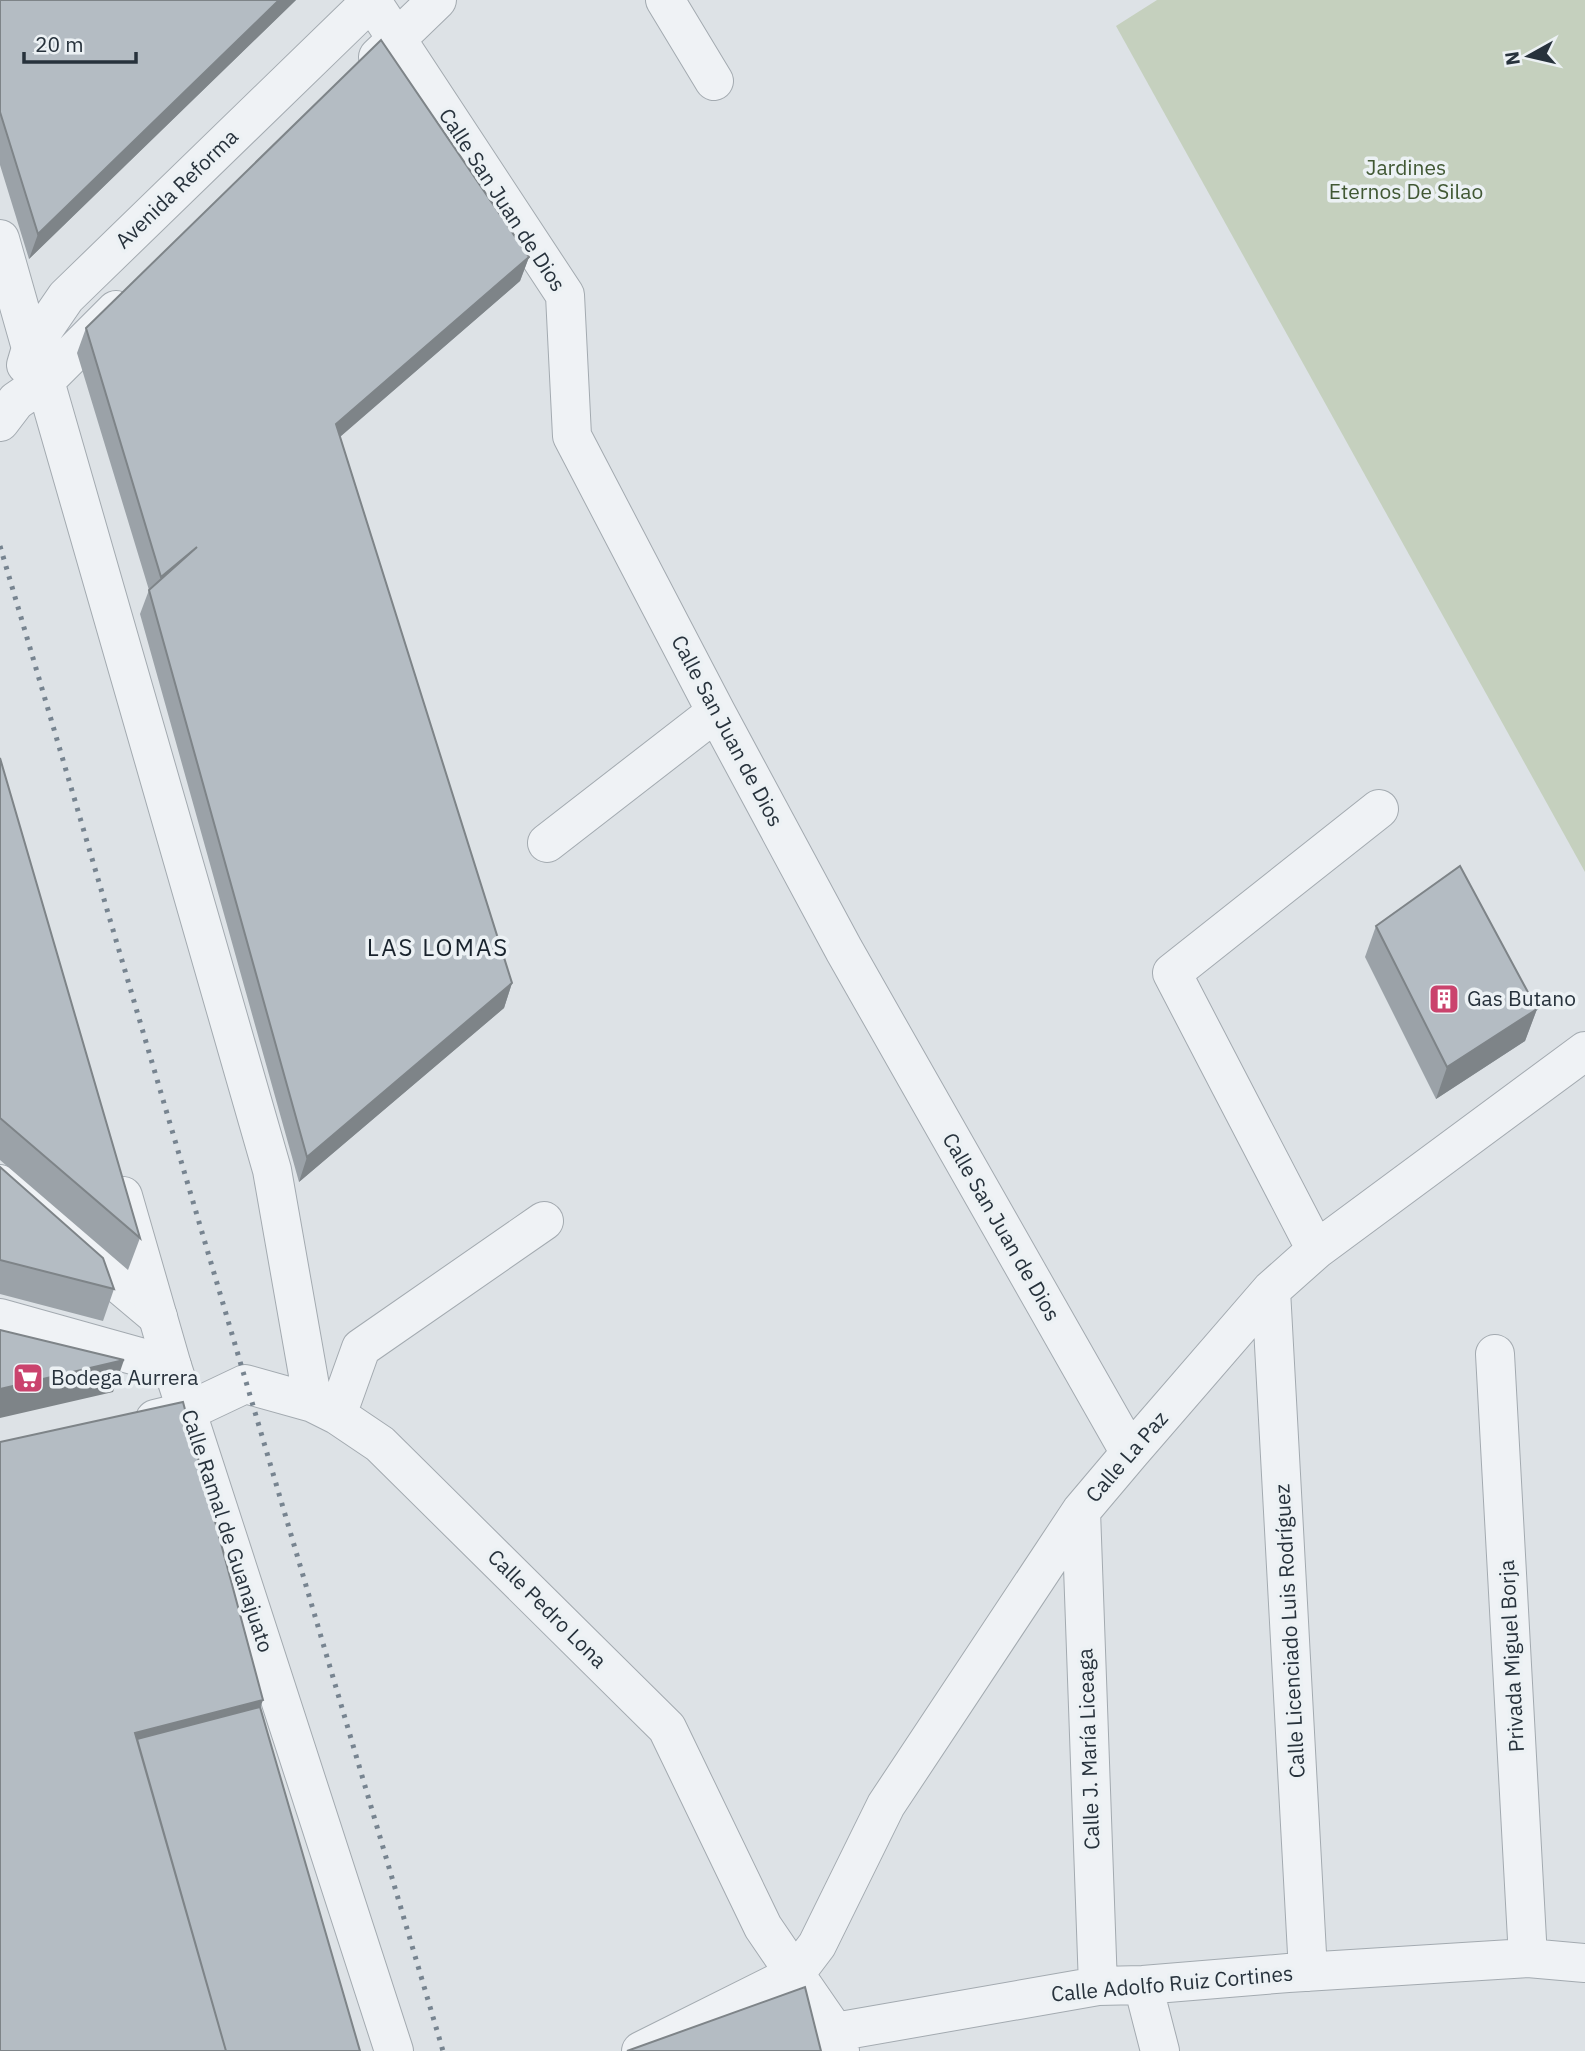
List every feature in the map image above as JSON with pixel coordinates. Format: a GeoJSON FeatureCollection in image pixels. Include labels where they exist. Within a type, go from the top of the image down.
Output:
{"type":"FeatureCollection","features":[{"type":"Feature","properties":{"kind":"street","name":"Calle San Juan de Dios"},"geometry":{"type":"LineString","coordinates":[[371,0],[565,295],[572,436],[844,950],[1130,1452]]}},
{"type":"Feature","properties":{"kind":"street","name":"Avenida Reforma"},"geometry":{"type":"LineString","coordinates":[[23,388],[66,297],[371,0]]}},
{"type":"Feature","properties":{"kind":"street"},"geometry":{"type":"LineString","coordinates":[[357,78],[437,0]]}},
{"type":"Feature","properties":{"kind":"street"},"geometry":{"type":"LineString","coordinates":[[665,0],[714,81]]}},
{"type":"Feature","properties":{"kind":"street"},"geometry":{"type":"LineString","coordinates":[[0,239],[23,388],[272,1170],[325,1409]]}},
{"type":"Feature","properties":{"kind":"street"},"geometry":{"type":"LineString","coordinates":[[23,388],[136,291]]}},
{"type":"Feature","properties":{"kind":"street"},"geometry":{"type":"LineString","coordinates":[[547,844],[716,712]]}},
{"type":"Feature","properties":{"kind":"street"},"geometry":{"type":"LineString","coordinates":[[1316,1250],[1172,973],[1379,809]]}},
{"type":"Feature","properties":{"kind":"street","name":"Calle La Paz"},"geometry":{"type":"LineString","coordinates":[[795,1974],[817,1945],[886,1805],[1081,1511],[1130,1452],[1271,1290],[1316,1250],[1585,1051]]}},
{"type":"Feature","properties":{"kind":"street","name":"Calle Ramal de Guanajuato"},"geometry":{"type":"LineString","coordinates":[[116,1169],[172,1366],[394,2051]]}},
{"type":"Feature","properties":{"kind":"street"},"geometry":{"type":"LineString","coordinates":[[0,1184],[158,1317]]}},
{"type":"Feature","properties":{"kind":"street"},"geometry":{"type":"LineString","coordinates":[[325,1409],[361,1348],[544,1221]]}},
{"type":"Feature","properties":{"kind":"street","name":"Calle Licenciado Luis Rodríguez"},"geometry":{"type":"LineString","coordinates":[[1271,1290],[1308,1972]]}},
{"type":"Feature","properties":{"kind":"street"},"geometry":{"type":"LineString","coordinates":[[0,1318],[172,1366]]}},
{"type":"Feature","properties":{"kind":"street","name":"Privada Miguel Borja"},"geometry":{"type":"LineString","coordinates":[[1495,1354],[1528,1958]]}},
{"type":"Feature","properties":{"kind":"street","name":"Calle Pedro Lona"},"geometry":{"type":"LineString","coordinates":[[121,1428],[188,1411],[245,1384],[325,1409],[380,1444],[667,1728],[763,1927],[795,1974]]}},
{"type":"Feature","properties":{"kind":"street","name":"Calle J. María Liceaga"},"geometry":{"type":"LineString","coordinates":[[1081,1511],[1098,1986]]}},
{"type":"Feature","properties":{"kind":"street","name":"Calle Adolfo Ruiz Cortines"},"geometry":{"type":"LineString","coordinates":[[795,1974],[837,2042],[1098,1986],[1528,1958],[1585,1963]]}},
{"type":"Feature","properties":{"kind":"street"},"geometry":{"type":"LineString","coordinates":[[641,2051],[795,1974]]}},
{"type":"Feature","properties":{"kind":"street"},"geometry":{"type":"LineString","coordinates":[[1143,1985],[1160,2051]]}},
{"type":"Feature","properties":{"kind":"green space","name":"Jardines Eternos De Silao"},"geometry":{"type":"Polygon","coordinates":[[[1157,0],[1585,0],[1585,872],[1116,26],[1157,0]]]}},
{"type":"Feature","properties":{"kind":"building"},"geometry":{"type":"Polygon","coordinates":[[[0,0],[279,0],[38,234],[0,112],[0,0]]]}},
{"type":"Feature","properties":{"kind":"building"},"geometry":{"type":"Polygon","coordinates":[[[381,40],[529,257],[336,424],[512,983],[307,1157],[149,590],[197,547],[161,577],[86,328],[381,40]]]}},
{"type":"Feature","properties":{"kind":"building"},"geometry":{"type":"Polygon","coordinates":[[[0,758],[140,1238],[0,1118],[0,758]]]}},
{"type":"Feature","properties":{"kind":"building","name":"Gas Butano"},"geometry":{"type":"Polygon","coordinates":[[[1460,866],[1537,1009],[1447,1067],[1376,926],[1460,866]]]}},
{"type":"Feature","properties":{"kind":"building"},"geometry":{"type":"Polygon","coordinates":[[[0,1167],[103,1258],[114,1289],[0,1260],[0,1167]]]}},
{"type":"Feature","properties":{"kind":"building"},"geometry":{"type":"Polygon","coordinates":[[[0,1330],[124,1360],[0,1389],[0,1330]]]}},
{"type":"Feature","properties":{"kind":"building"},"geometry":{"type":"Polygon","coordinates":[[[183,1402],[263,1700],[135,1733],[226,2051],[0,2051],[0,1442],[183,1402]]]}},
{"type":"Feature","properties":{"kind":"building"},"geometry":{"type":"Polygon","coordinates":[[[260,1707],[360,2051],[226,2051],[137,1739],[260,1707]]]}},
{"type":"Feature","properties":{"kind":"building"},"geometry":{"type":"Polygon","coordinates":[[[805,1987],[821,2051],[627,2051],[805,1987]]]}},
{"type":"Feature","properties":{"kind":"railway"},"geometry":{"type":"LineString","coordinates":[[0,546],[443,2051]]}},
{"type":"Feature","properties":{"kind":"place","name":"Gas Butano"},"geometry":{"type":"Point","coordinates":[1444,999]}},
{"type":"Feature","properties":{"kind":"place","name":"Bodega Aurrera"},"geometry":{"type":"Point","coordinates":[28,1378]}},
{"type":"Feature","properties":{"kind":"district","name":"LAS LOMAS"},"geometry":{"type":"Point","coordinates":[438,948]}}]}
